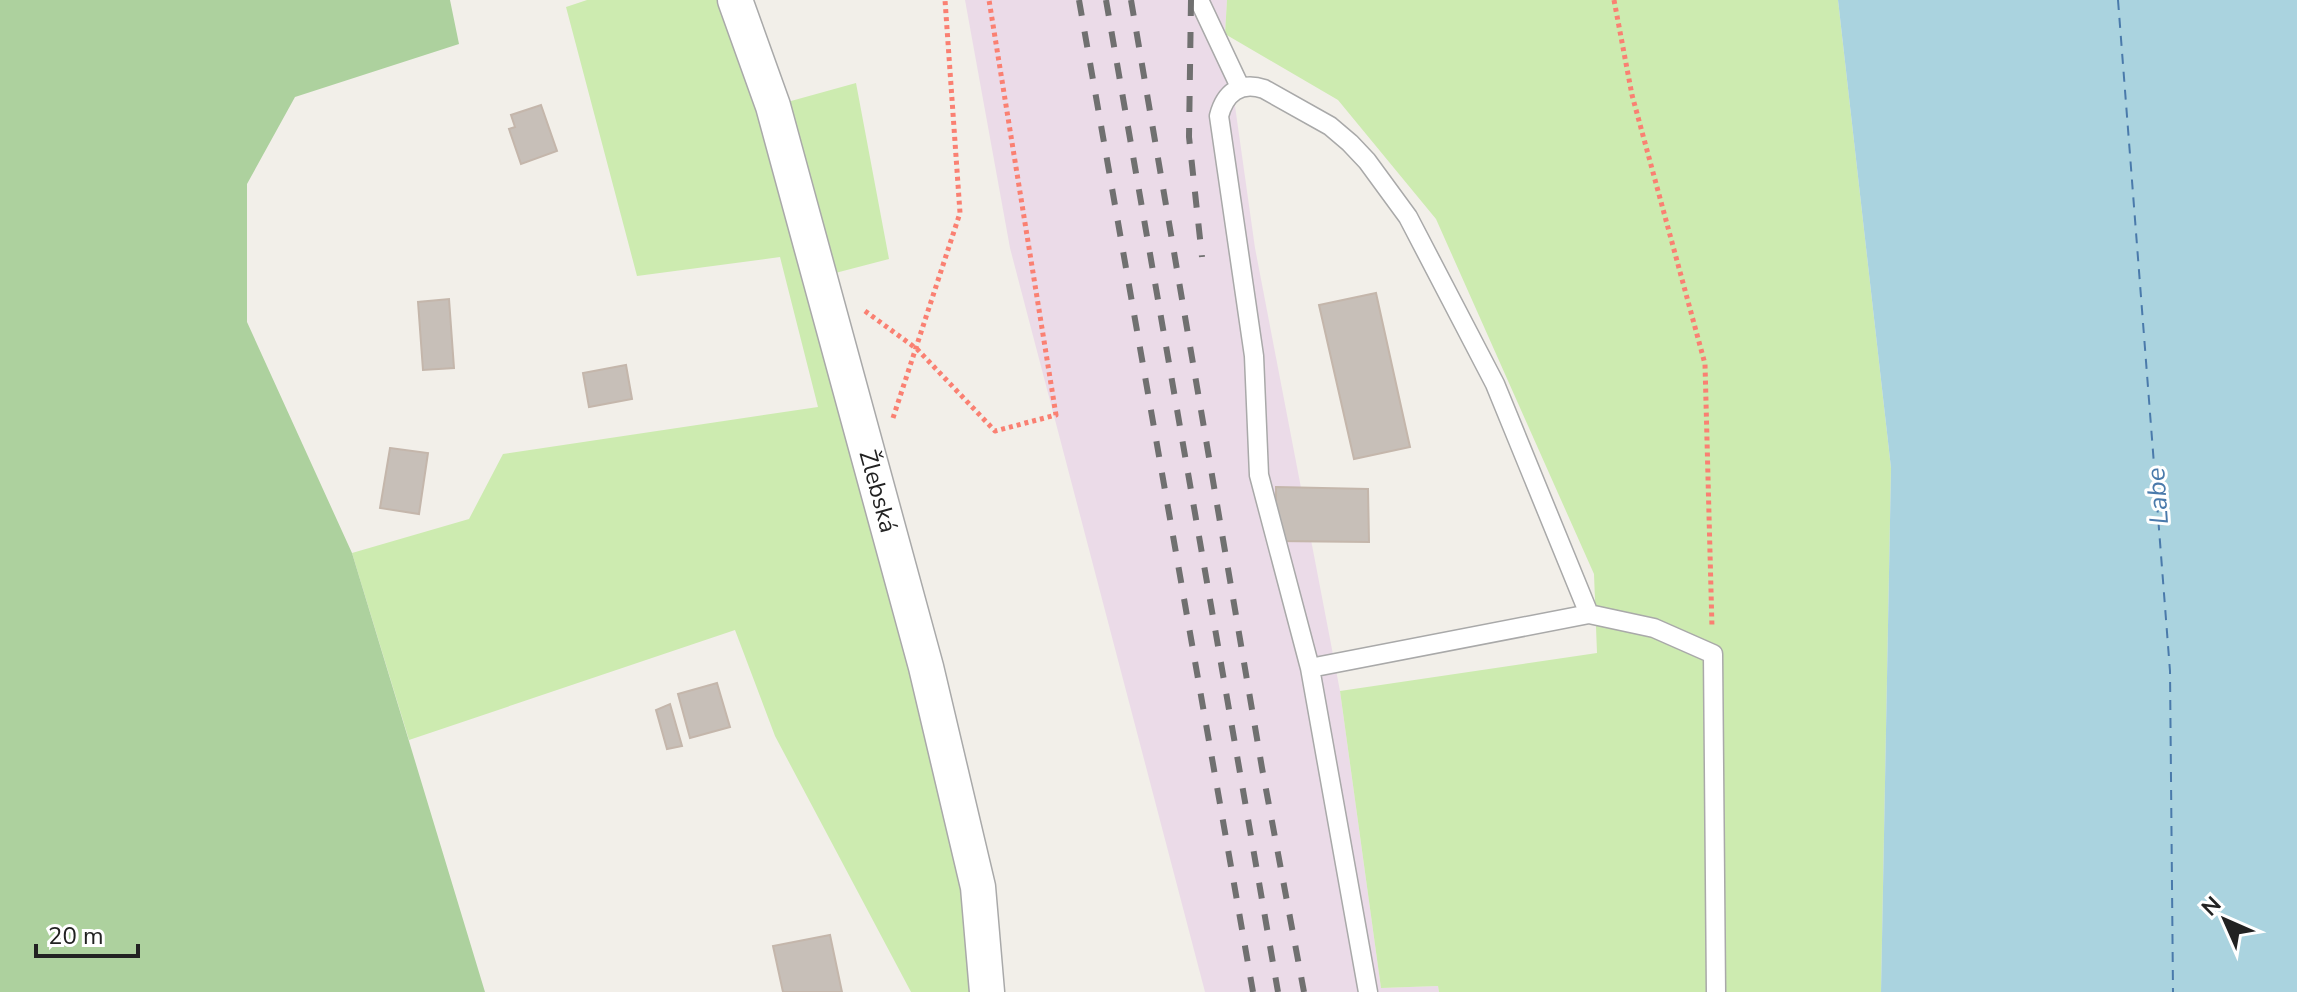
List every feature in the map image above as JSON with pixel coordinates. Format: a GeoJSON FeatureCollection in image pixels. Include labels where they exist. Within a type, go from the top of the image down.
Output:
{"type":"FeatureCollection","features":[{"type":"Feature","properties":{"kind":"street","name":"Žlebská"},"geometry":{"type":"LineString","coordinates":[[735,0],[773,106],[926,667],[978,887],[987,992]]}},
{"type":"Feature","properties":{"kind":"lane"},"geometry":{"type":"LineString","coordinates":[[1199,0],[1240,87]]}},
{"type":"Feature","properties":{"kind":"lane"},"geometry":{"type":"LineString","coordinates":[[1368,992],[1310,668],[1259,475],[1254,356],[1219,116],[1222,103],[1240,87],[1253,85],[1264,89],[1330,126],[1367,161],[1408,217],[1495,384],[1589,614]]}},
{"type":"Feature","properties":{"kind":"lane"},"geometry":{"type":"LineString","coordinates":[[1310,668],[1589,614],[1654,628],[1713,654],[1716,992]]}},
{"type":"Feature","properties":{"kind":"path"},"geometry":{"type":"LineString","coordinates":[[869,463],[880,456],[960,213],[945,0]]}},
{"type":"Feature","properties":{"kind":"path"},"geometry":{"type":"LineString","coordinates":[[820,277],[917,349],[995,431],[1056,415],[1028,225],[989,0]]}},
{"type":"Feature","properties":{"kind":"path"},"geometry":{"type":"LineString","coordinates":[[1614,0],[1632,95],[1705,364],[1713,654]]}},
{"type":"Feature","properties":{"kind":"shaded area"},"geometry":{"type":"Polygon","coordinates":[[[965,0],[1227,0],[1225,35],[1255,248],[1340,691],[1381,988],[1438,986],[1439,992],[1205,992],[1010,248],[965,0]]]}},
{"type":"Feature","properties":{"kind":"green space"},"geometry":{"type":"Polygon","coordinates":[[[0,0],[450,0],[459,44],[295,97],[247,184],[247,322],[352,553],[485,992],[0,992],[0,0]]]}},
{"type":"Feature","properties":{"kind":"green space"},"geometry":{"type":"Polygon","coordinates":[[[587,0],[735,0],[773,106],[856,83],[889,259],[820,277],[987,992],[911,992],[775,736],[735,630],[409,740],[352,553],[469,519],[503,454],[818,407],[780,257],[637,276],[566,7],[587,0]]]}},
{"type":"Feature","properties":{"kind":"green space"},"geometry":{"type":"Polygon","coordinates":[[[1227,0],[1838,0],[1891,468],[1881,992],[1439,992],[1438,986],[1381,988],[1340,691],[1597,653],[1594,574],[1436,219],[1338,100],[1225,34],[1227,0]]]}},
{"type":"Feature","properties":{"kind":"water","name":"Labe"},"geometry":{"type":"Polygon","coordinates":[[[1838,0],[2297,0],[2297,992],[1881,992],[1891,468],[1838,0]]]}},
{"type":"Feature","properties":{"kind":"building"},"geometry":{"type":"Polygon","coordinates":[[[541,105],[557,151],[521,164],[509,129],[515,127],[511,115],[541,105]]]}},
{"type":"Feature","properties":{"kind":"building"},"geometry":{"type":"Polygon","coordinates":[[[1376,293],[1410,447],[1354,459],[1319,305],[1376,293]]]}},
{"type":"Feature","properties":{"kind":"building"},"geometry":{"type":"Polygon","coordinates":[[[449,299],[454,368],[423,370],[418,302],[449,299]]]}},
{"type":"Feature","properties":{"kind":"building"},"geometry":{"type":"Polygon","coordinates":[[[626,365],[632,399],[589,407],[583,373],[626,365]]]}},
{"type":"Feature","properties":{"kind":"building"},"geometry":{"type":"Polygon","coordinates":[[[390,448],[428,453],[419,514],[380,508],[390,448]]]}},
{"type":"Feature","properties":{"kind":"building"},"geometry":{"type":"Polygon","coordinates":[[[1276,487],[1368,489],[1369,542],[1276,541],[1276,487]]]}},
{"type":"Feature","properties":{"kind":"building"},"geometry":{"type":"Polygon","coordinates":[[[717,683],[730,727],[690,738],[678,694],[717,683]]]}},
{"type":"Feature","properties":{"kind":"building"},"geometry":{"type":"Polygon","coordinates":[[[670,704],[682,746],[667,749],[656,710],[670,704]]]}},
{"type":"Feature","properties":{"kind":"building"},"geometry":{"type":"Polygon","coordinates":[[[830,935],[842,992],[783,992],[773,946],[830,935]]]}},
{"type":"Feature","properties":{"kind":"ferry route"},"geometry":{"type":"LineString","coordinates":[[2118,0],[2170,671],[2173,992]]}},
{"type":"Feature","properties":{"kind":"railway"},"geometry":{"type":"LineString","coordinates":[[1079,0],[1253,992]]}},
{"type":"Feature","properties":{"kind":"railway"},"geometry":{"type":"LineString","coordinates":[[1106,0],[1278,992]]}},
{"type":"Feature","properties":{"kind":"railway"},"geometry":{"type":"LineString","coordinates":[[1131,0],[1262,768],[1304,992]]}},
{"type":"Feature","properties":{"kind":"railway"},"geometry":{"type":"LineString","coordinates":[[1191,0],[1189,137],[1202,257]]}}]}
